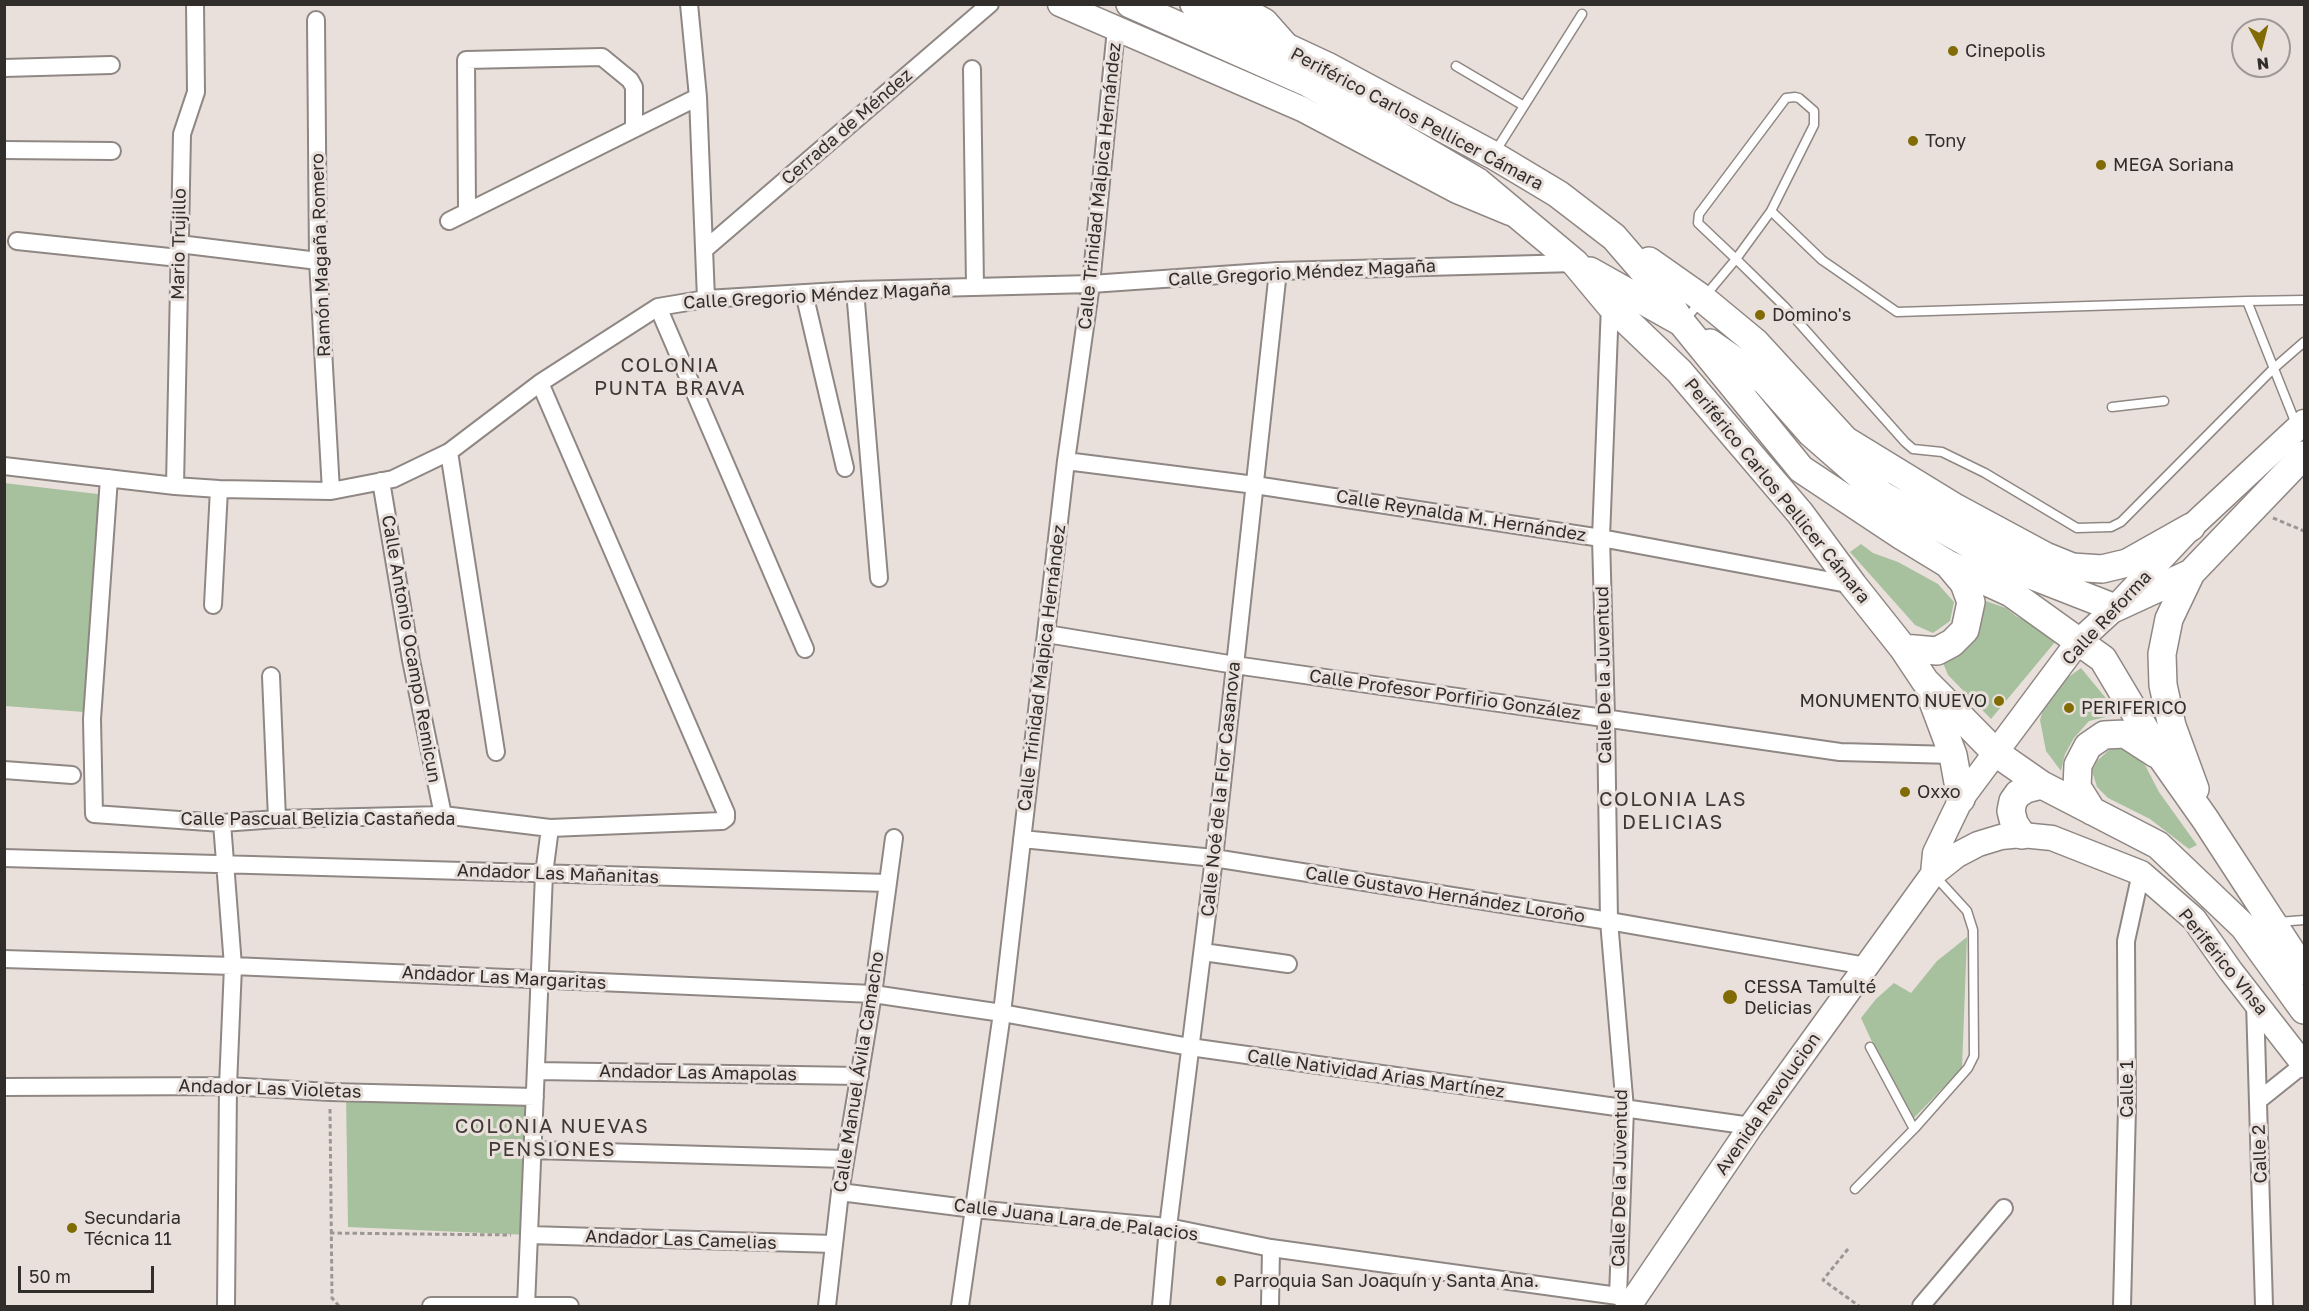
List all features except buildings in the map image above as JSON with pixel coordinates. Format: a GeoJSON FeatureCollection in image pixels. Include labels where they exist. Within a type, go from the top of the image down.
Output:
{"type":"FeatureCollection","features":[{"type":"Feature","properties":{"kind":"main road","name":"Periférico Carlos Pellicer Cámara"},"geometry":{"type":"LineString","coordinates":[[1130,4],[1308,84],[1478,182],[1575,263],[1610,305],[1679,372],[1800,513],[1903,648],[1925,681],[1996,753],[2042,785],[2158,845],[2244,927],[2304,1010]]}},
{"type":"Feature","properties":{"kind":"main road","name":"Periférico Carlos Pellicer Cámara"},"geometry":{"type":"LineString","coordinates":[[1194,4],[1327,66],[1493,155],[1558,194],[1614,237],[1664,294],[1682,323],[1801,469],[1948,564],[2011,593],[2103,659],[2162,758],[2205,819],[2304,971]]}},
{"type":"Feature","properties":{"kind":"main road"},"geometry":{"type":"LineString","coordinates":[[1614,237],[1703,299],[1755,342],[1845,440],[1956,508],[2045,556],[2072,567],[2102,569],[2127,562],[2191,527]]}},
{"type":"Feature","properties":{"kind":"main road"},"geometry":{"type":"LineString","coordinates":[[1575,263],[1682,323],[1766,382],[1811,433],[1882,495],[2010,567],[2115,608],[2191,573]]}},
{"type":"Feature","properties":{"kind":"main road"},"geometry":{"type":"LineString","coordinates":[[2205,819],[2172,726],[2163,686],[2162,654],[2169,619],[2191,573],[2304,455]]}},
{"type":"Feature","properties":{"kind":"main road"},"geometry":{"type":"LineString","coordinates":[[1903,648],[1937,651],[1952,643],[1965,630],[1971,602],[1964,583],[1948,564]]}},
{"type":"Feature","properties":{"kind":"main road"},"geometry":{"type":"LineString","coordinates":[[1925,681],[1953,755],[1961,799]]}},
{"type":"Feature","properties":{"kind":"main road"},"geometry":{"type":"LineString","coordinates":[[2092,811],[2077,787],[2078,765],[2088,746],[2104,735],[2125,734],[2162,758]]}},
{"type":"Feature","properties":{"kind":"main road"},"geometry":{"type":"LineString","coordinates":[[2022,835],[2014,823],[2011,811],[2013,801],[2026,789],[2042,785]]}},
{"type":"Feature","properties":{"kind":"street","name":"Mario Trujillo"},"geometry":{"type":"LineString","coordinates":[[175,486],[182,134],[196,92],[195,4]]}},
{"type":"Feature","properties":{"kind":"street"},"geometry":{"type":"LineString","coordinates":[[689,4],[698,97],[706,299]]}},
{"type":"Feature","properties":{"kind":"street","name":"Cerrada de Méndez"},"geometry":{"type":"LineString","coordinates":[[704,250],[990,4]]}},
{"type":"Feature","properties":{"kind":"street"},"geometry":{"type":"LineString","coordinates":[[1060,4],[1302,109],[1457,191],[1518,217]]}},
{"type":"Feature","properties":{"kind":"street"},"geometry":{"type":"LineString","coordinates":[[1234,4],[1265,21],[1291,51]]}},
{"type":"Feature","properties":{"kind":"street","name":"Ramón Magaña Romero"},"geometry":{"type":"LineString","coordinates":[[316,20],[318,261],[332,491]]}},
{"type":"Feature","properties":{"kind":"street","name":"Calle Trinidad Malpica Hernández"},"geometry":{"type":"LineString","coordinates":[[960,1306],[1002,1013],[1066,461],[1091,284],[1116,29]]}},
{"type":"Feature","properties":{"kind":"street"},"geometry":{"type":"LineString","coordinates":[[467,212],[466,60],[602,57],[630,80],[634,87],[634,129]]}},
{"type":"Feature","properties":{"kind":"street"},"geometry":{"type":"LineString","coordinates":[[4,68],[111,65]]}},
{"type":"Feature","properties":{"kind":"street"},"geometry":{"type":"LineString","coordinates":[[972,69],[975,287]]}},
{"type":"Feature","properties":{"kind":"street"},"geometry":{"type":"LineString","coordinates":[[449,221],[698,97]]}},
{"type":"Feature","properties":{"kind":"street"},"geometry":{"type":"LineString","coordinates":[[4,150],[112,151]]}},
{"type":"Feature","properties":{"kind":"street"},"geometry":{"type":"LineString","coordinates":[[17,241],[318,261]]}},
{"type":"Feature","properties":{"kind":"street","name":"Calle Gregorio Méndez Magaña"},"geometry":{"type":"LineString","coordinates":[[4,466],[219,489],[332,491],[381,482],[393,479],[449,452],[540,383],[658,307],[706,299],[855,290],[1091,284],[1278,271],[1575,263]]}},
{"type":"Feature","properties":{"kind":"street","name":"Calle Noé de la Flor Casanova"},"geometry":{"type":"LineString","coordinates":[[1161,1306],[1168,1227],[1214,858],[1278,271]]}},
{"type":"Feature","properties":{"kind":"street"},"geometry":{"type":"LineString","coordinates":[[855,290],[879,578]]}},
{"type":"Feature","properties":{"kind":"street"},"geometry":{"type":"LineString","coordinates":[[804,293],[846,468]]}},
{"type":"Feature","properties":{"kind":"street","name":"Calle De la Juventud"},"geometry":{"type":"LineString","coordinates":[[1610,305],[1600,538],[1609,921],[1625,1109],[1626,1304]]}},
{"type":"Feature","properties":{"kind":"street"},"geometry":{"type":"LineString","coordinates":[[658,307],[805,649]]}},
{"type":"Feature","properties":{"kind":"street","name":"Calle Pascual Belizia Castañeda"},"geometry":{"type":"LineString","coordinates":[[109,478],[92,719],[94,814],[222,823],[278,819],[443,815],[550,828],[722,821],[726,818],[726,813],[540,383]]}},
{"type":"Feature","properties":{"kind":"street","name":"Calle Reforma"},"geometry":{"type":"LineString","coordinates":[[1933,874],[1935,853],[1961,799],[2078,642],[2115,608],[2191,527],[2302,429]]}},
{"type":"Feature","properties":{"kind":"street"},"geometry":{"type":"LineString","coordinates":[[449,452],[496,752]]}},
{"type":"Feature","properties":{"kind":"street","name":"Calle Reynalda M. Hernández"},"geometry":{"type":"LineString","coordinates":[[1066,461],[1255,484],[1600,538],[1853,585]]}},
{"type":"Feature","properties":{"kind":"street","name":"Calle Antonio Ocampo Remicun"},"geometry":{"type":"LineString","coordinates":[[381,482],[411,660],[443,815]]}},
{"type":"Feature","properties":{"kind":"street"},"geometry":{"type":"LineString","coordinates":[[213,605],[219,489]]}},
{"type":"Feature","properties":{"kind":"street","name":"Calle Profesor Porfirio González"},"geometry":{"type":"LineString","coordinates":[[1047,634],[1235,665],[1840,752],[1953,755]]}},
{"type":"Feature","properties":{"kind":"street"},"geometry":{"type":"LineString","coordinates":[[271,676],[278,819]]}},
{"type":"Feature","properties":{"kind":"street"},"geometry":{"type":"LineString","coordinates":[[4,770],[72,775]]}},
{"type":"Feature","properties":{"kind":"street"},"geometry":{"type":"LineString","coordinates":[[222,823],[227,866],[232,966],[228,1086],[226,1306]]}},
{"type":"Feature","properties":{"kind":"street"},"geometry":{"type":"LineString","coordinates":[[526,1306],[544,874],[550,828]]}},
{"type":"Feature","properties":{"kind":"street","name":"Periférico Vhsa"},"geometry":{"type":"LineString","coordinates":[[1933,874],[1957,855],[1978,844],[2001,837],[2022,835],[2052,838],[2141,873],[2194,919],[2304,1065]]}},
{"type":"Feature","properties":{"kind":"street","name":"Calle Manuel Ávila Camacho"},"geometry":{"type":"LineString","coordinates":[[827,1306],[840,1192],[873,994],[894,838]]}},
{"type":"Feature","properties":{"kind":"street","name":"Calle Gustavo Hernández Loroño"},"geometry":{"type":"LineString","coordinates":[[1022,840],[1214,858],[1609,921],[1866,966]]}},
{"type":"Feature","properties":{"kind":"street","name":"Andador Las Mañanitas"},"geometry":{"type":"LineString","coordinates":[[4,858],[888,884]]}},
{"type":"Feature","properties":{"kind":"street","name":"Calle 1"},"geometry":{"type":"LineString","coordinates":[[2122,1306],[2127,1108],[2126,941],[2141,873]]}},
{"type":"Feature","properties":{"kind":"street","name":"Avenida Revolucion"},"geometry":{"type":"LineString","coordinates":[[1626,1304],[1933,874]]}},
{"type":"Feature","properties":{"kind":"street"},"geometry":{"type":"LineString","coordinates":[[1203,952],[1288,964]]}},
{"type":"Feature","properties":{"kind":"street","name":"Andador Las Margaritas"},"geometry":{"type":"LineString","coordinates":[[4,959],[232,966],[873,994],[1002,1013]]}},
{"type":"Feature","properties":{"kind":"street","name":"Calle 2"},"geometry":{"type":"LineString","coordinates":[[2255,1001],[2264,1306]]}},
{"type":"Feature","properties":{"kind":"street","name":"Calle Natividad Arias Martínez"},"geometry":{"type":"LineString","coordinates":[[1002,1013],[1190,1047],[1751,1126]]}},
{"type":"Feature","properties":{"kind":"street"},"geometry":{"type":"LineString","coordinates":[[2259,1100],[2304,1065]]}},
{"type":"Feature","properties":{"kind":"street","name":"Andador Las Amapolas"},"geometry":{"type":"LineString","coordinates":[[536,1071],[860,1076]]}},
{"type":"Feature","properties":{"kind":"street","name":"Andador Las Violetas"},"geometry":{"type":"LineString","coordinates":[[4,1087],[228,1086],[330,1092],[535,1097]]}},
{"type":"Feature","properties":{"kind":"street"},"geometry":{"type":"LineString","coordinates":[[533,1150],[845,1159]]}},
{"type":"Feature","properties":{"kind":"street","name":"Calle Juana Lara de Palacios"},"geometry":{"type":"LineString","coordinates":[[840,1192],[974,1209],[1168,1227],[1271,1248],[1626,1304]]}},
{"type":"Feature","properties":{"kind":"street"},"geometry":{"type":"LineString","coordinates":[[1921,1306],[2004,1208]]}},
{"type":"Feature","properties":{"kind":"street","name":"Andador Las Camelias"},"geometry":{"type":"LineString","coordinates":[[529,1235],[834,1244]]}},
{"type":"Feature","properties":{"kind":"street"},"geometry":{"type":"LineString","coordinates":[[1270,1306],[1271,1248]]}},
{"type":"Feature","properties":{"kind":"street"},"geometry":{"type":"LineString","coordinates":[[431,1306],[570,1306]]}},
{"type":"Feature","properties":{"kind":"lane"},"geometry":{"type":"LineString","coordinates":[[1493,155],[1582,14]]}},
{"type":"Feature","properties":{"kind":"lane"},"geometry":{"type":"LineString","coordinates":[[1456,66],[1524,106]]}},
{"type":"Feature","properties":{"kind":"lane"},"geometry":{"type":"LineString","coordinates":[[1682,323],[1736,259],[1771,211],[1814,125],[1814,111],[1795,97],[1786,98],[1699,214],[1698,223],[1736,259],[1784,306],[1913,449],[1941,452],[1985,472],[2076,528],[2111,527],[2121,522],[2272,369],[2304,342]]}},
{"type":"Feature","properties":{"kind":"lane"},"geometry":{"type":"LineString","coordinates":[[1771,211],[1822,260],[1897,312],[2304,300]]}},
{"type":"Feature","properties":{"kind":"lane"},"geometry":{"type":"LineString","coordinates":[[2247,302],[2272,369],[2302,429]]}},
{"type":"Feature","properties":{"kind":"lane"},"geometry":{"type":"LineString","coordinates":[[2112,407],[2164,401]]}},
{"type":"Feature","properties":{"kind":"lane"},"geometry":{"type":"LineString","coordinates":[[1855,1189],[1914,1129],[1968,1068],[1974,1056],[1973,930],[1967,911],[1933,874]]}},
{"type":"Feature","properties":{"kind":"lane"},"geometry":{"type":"LineString","coordinates":[[2271,922],[2304,920]]}},
{"type":"Feature","properties":{"kind":"lane"},"geometry":{"type":"LineString","coordinates":[[1870,1047],[1914,1129]]}},
{"type":"Feature","properties":{"kind":"path"},"geometry":{"type":"LineString","coordinates":[[2250,509],[2304,531]]}},
{"type":"Feature","properties":{"kind":"path"},"geometry":{"type":"LineString","coordinates":[[330,1092],[332,1298],[339,1306]]}},
{"type":"Feature","properties":{"kind":"path"},"geometry":{"type":"LineString","coordinates":[[330,1233],[529,1235]]}},
{"type":"Feature","properties":{"kind":"path"},"geometry":{"type":"LineString","coordinates":[[1848,1249],[1823,1280],[1860,1306]]}},
{"type":"Feature","properties":{"kind":"green space"},"geometry":{"type":"Polygon","coordinates":[[[4,483],[106,495],[84,712],[5,706],[4,483]]]}},
{"type":"Feature","properties":{"kind":"green space"},"geometry":{"type":"Polygon","coordinates":[[[1861,544],[1873,553],[1898,562],[1938,584],[1954,602],[1950,621],[1933,633],[1915,625],[1850,552],[1861,544]]]}},
{"type":"Feature","properties":{"kind":"green space"},"geometry":{"type":"Polygon","coordinates":[[[1980,599],[2006,608],[2048,633],[2055,642],[1991,719],[1948,675],[1941,658],[1980,599]]]}},
{"type":"Feature","properties":{"kind":"green space"},"geometry":{"type":"Polygon","coordinates":[[[2081,668],[2119,714],[2089,721],[2074,738],[2065,754],[2061,771],[2046,751],[2040,720],[2046,700],[2059,684],[2081,668]]]}},
{"type":"Feature","properties":{"kind":"green space"},"geometry":{"type":"Polygon","coordinates":[[[2111,748],[2130,750],[2145,765],[2159,792],[2197,845],[2189,849],[2150,819],[2108,798],[2097,787],[2092,771],[2097,761],[2111,748]]]}},
{"type":"Feature","properties":{"kind":"green space"},"geometry":{"type":"Polygon","coordinates":[[[1967,937],[1962,1068],[1912,1120],[1861,1018],[1876,999],[1894,983],[1911,993],[1937,961],[1967,937]]]}},
{"type":"Feature","properties":{"kind":"green space"},"geometry":{"type":"Polygon","coordinates":[[[346,1092],[535,1097],[529,1235],[348,1227],[346,1092]]]}},
{"type":"Feature","properties":{"kind":"place","name":"Cinepolis"},"geometry":{"type":"Point","coordinates":[1953,51]}},
{"type":"Feature","properties":{"kind":"place","name":"Tony"},"geometry":{"type":"Point","coordinates":[1913,141]}},
{"type":"Feature","properties":{"kind":"place","name":"MEGA Soriana"},"geometry":{"type":"Point","coordinates":[2101,165]}},
{"type":"Feature","properties":{"kind":"place","name":"Domino's"},"geometry":{"type":"Point","coordinates":[1760,315]}},
{"type":"Feature","properties":{"kind":"place","name":"MONUMENTO NUEVO"},"geometry":{"type":"Point","coordinates":[1999,701]}},
{"type":"Feature","properties":{"kind":"place","name":"PERIFERICO"},"geometry":{"type":"Point","coordinates":[2069,708]}},
{"type":"Feature","properties":{"kind":"place","name":"Oxxo"},"geometry":{"type":"Point","coordinates":[1905,792]}},
{"type":"Feature","properties":{"kind":"place","name":"CESSA Tamulté Delicias"},"geometry":{"type":"Point","coordinates":[1730,997]}},
{"type":"Feature","properties":{"kind":"place","name":"Secundaria Técnica 11"},"geometry":{"type":"Point","coordinates":[72,1228]}},
{"type":"Feature","properties":{"kind":"place","name":"Parroquia San Joaquín y Santa Ana."},"geometry":{"type":"Point","coordinates":[1221,1281]}},
{"type":"Feature","properties":{"kind":"district","name":"COLONIA PUNTA BRAVA"},"geometry":{"type":"Point","coordinates":[670,378]}},
{"type":"Feature","properties":{"kind":"district","name":"COLONIA LAS DELICIAS"},"geometry":{"type":"Point","coordinates":[1673,812]}},
{"type":"Feature","properties":{"kind":"district","name":"COLONIA NUEVAS PENSIONES"},"geometry":{"type":"Point","coordinates":[552,1138]}}]}
